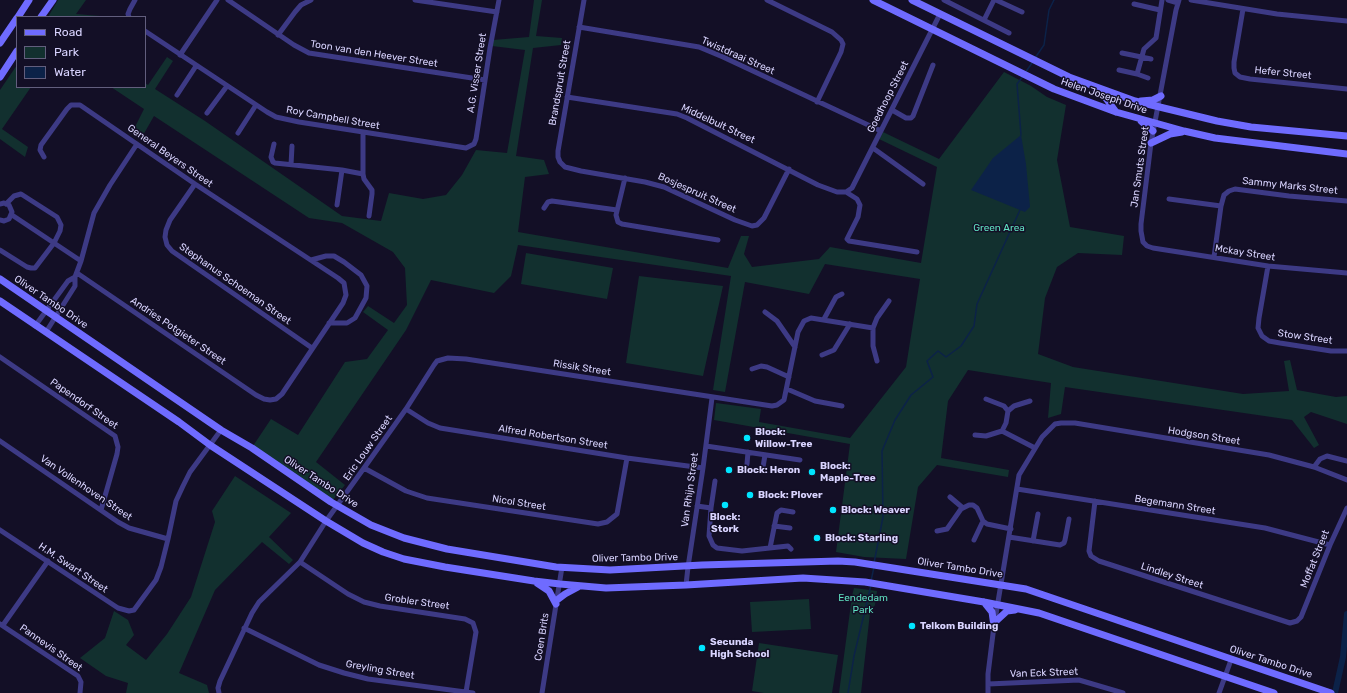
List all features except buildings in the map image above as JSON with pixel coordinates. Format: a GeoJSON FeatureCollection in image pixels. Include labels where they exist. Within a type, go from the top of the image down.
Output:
{"type":"FeatureCollection","features":[{"type":"Feature","properties":{"kind":"street"},"geometry":{"type":"LineString","coordinates":[[18,16],[29,0]]}},
{"type":"Feature","properties":{"kind":"street"},"geometry":{"type":"LineString","coordinates":[[42,16],[52,0]]}},
{"type":"Feature","properties":{"kind":"street"},"geometry":{"type":"LineString","coordinates":[[129,16],[130,9],[135,0]]}},
{"type":"Feature","properties":{"kind":"street"},"geometry":{"type":"LineString","coordinates":[[180,55],[217,0]]}},
{"type":"Feature","properties":{"kind":"street","name":"Toon van den Heever Street"},"geometry":{"type":"LineString","coordinates":[[228,0],[278,35],[302,50],[310,53],[485,80]]}},
{"type":"Feature","properties":{"kind":"street"},"geometry":{"type":"LineString","coordinates":[[278,35],[301,5],[311,0]]}},
{"type":"Feature","properties":{"kind":"street"},"geometry":{"type":"LineString","coordinates":[[415,0],[497,12]]}},
{"type":"Feature","properties":{"kind":"street","name":"A.G. Visser Street"},"geometry":{"type":"LineString","coordinates":[[471,147],[476,139],[499,0]]}},
{"type":"Feature","properties":{"kind":"street","name":"Brandspruit Street"},"geometry":{"type":"LineString","coordinates":[[565,166],[560,162],[558,151],[566,97],[584,0]]}},
{"type":"Feature","properties":{"kind":"street"},"geometry":{"type":"LineString","coordinates":[[766,0],[832,32],[841,40],[843,44],[841,52],[817,102]]}},
{"type":"Feature","properties":{"kind":"street","name":"Helen Joseph Drive"},"geometry":{"type":"LineString","coordinates":[[873,0],[1054,89],[1138,119],[1154,127],[1184,131],[1215,138],[1347,154]]}},
{"type":"Feature","properties":{"kind":"street","name":"Helen Joseph Drive"},"geometry":{"type":"LineString","coordinates":[[912,0],[1088,85],[1135,102],[1251,128],[1347,136]]}},
{"type":"Feature","properties":{"kind":"street"},"geometry":{"type":"LineString","coordinates":[[944,0],[1009,33]]}},
{"type":"Feature","properties":{"kind":"street"},"geometry":{"type":"LineString","coordinates":[[984,20],[995,0],[1022,12]]}},
{"type":"Feature","properties":{"kind":"street"},"geometry":{"type":"LineString","coordinates":[[1137,74],[1144,49],[1156,38],[1162,0]]}},
{"type":"Feature","properties":{"kind":"street"},"geometry":{"type":"LineString","coordinates":[[1168,0],[1179,1]]}},
{"type":"Feature","properties":{"kind":"street"},"geometry":{"type":"LineString","coordinates":[[1191,0],[1277,14],[1347,22]]}},
{"type":"Feature","properties":{"kind":"street","name":"Jan Smuts Street"},"geometry":{"type":"LineString","coordinates":[[1143,242],[1141,224],[1151,143],[1179,1]]}},
{"type":"Feature","properties":{"kind":"street"},"geometry":{"type":"LineString","coordinates":[[1134,4],[1160,10]]}},
{"type":"Feature","properties":{"kind":"street","name":"Hefer Street"},"geometry":{"type":"LineString","coordinates":[[1243,9],[1234,62],[1235,73],[1240,77],[1347,89]]}},
{"type":"Feature","properties":{"kind":"street","name":"Goedhoop Street"},"geometry":{"type":"LineString","coordinates":[[846,192],[852,188],[940,14]]}},
{"type":"Feature","properties":{"kind":"street"},"geometry":{"type":"LineString","coordinates":[[0,43],[16,19]]}},
{"type":"Feature","properties":{"kind":"street","name":"Twistdraai Street"},"geometry":{"type":"LineString","coordinates":[[579,27],[699,47],[724,57],[881,131]]}},
{"type":"Feature","properties":{"kind":"street","name":"Roy Campbell Street"},"geometry":{"type":"LineString","coordinates":[[146,32],[272,116],[363,133],[456,147],[471,147]]}},
{"type":"Feature","properties":{"kind":"street"},"geometry":{"type":"LineString","coordinates":[[1,72],[16,52]]}},
{"type":"Feature","properties":{"kind":"street"},"geometry":{"type":"LineString","coordinates":[[1122,53],[1151,59]]}},
{"type":"Feature","properties":{"kind":"street"},"geometry":{"type":"LineString","coordinates":[[892,110],[906,118],[911,118],[913,116],[933,65]]}},
{"type":"Feature","properties":{"kind":"street"},"geometry":{"type":"LineString","coordinates":[[177,95],[196,66]]}},
{"type":"Feature","properties":{"kind":"street"},"geometry":{"type":"LineString","coordinates":[[1119,70],[1148,78]]}},
{"type":"Feature","properties":{"kind":"street"},"geometry":{"type":"LineString","coordinates":[[1088,85],[1105,97],[1116,112]]}},
{"type":"Feature","properties":{"kind":"street"},"geometry":{"type":"LineString","coordinates":[[207,113],[227,86]]}},
{"type":"Feature","properties":{"kind":"street"},"geometry":{"type":"LineString","coordinates":[[1135,102],[1153,100],[1161,96]]}},
{"type":"Feature","properties":{"kind":"street","name":"Middelbult Street"},"geometry":{"type":"LineString","coordinates":[[566,97],[677,114],[688,118],[830,190],[846,192]]}},
{"type":"Feature","properties":{"kind":"street","name":"General Beyers Street"},"geometry":{"type":"LineString","coordinates":[[44,157],[40,150],[41,145],[71,105],[80,105],[88,109],[195,184],[344,283],[346,295],[343,303],[329,323]]}},
{"type":"Feature","properties":{"kind":"street"},"geometry":{"type":"LineString","coordinates":[[238,133],[256,105]]}},
{"type":"Feature","properties":{"kind":"street"},"geometry":{"type":"LineString","coordinates":[[1151,143],[1170,134],[1184,131]]}},
{"type":"Feature","properties":{"kind":"street"},"geometry":{"type":"LineString","coordinates":[[363,133],[362,174],[372,190],[369,216]]}},
{"type":"Feature","properties":{"kind":"street"},"geometry":{"type":"LineString","coordinates":[[46,332],[75,286],[76,275],[94,213],[110,185],[137,144]]}},
{"type":"Feature","properties":{"kind":"street"},"geometry":{"type":"LineString","coordinates":[[274,144],[272,157],[273,162],[342,170],[362,174]]}},
{"type":"Feature","properties":{"kind":"street"},"geometry":{"type":"LineString","coordinates":[[291,165],[292,146]]}},
{"type":"Feature","properties":{"kind":"street"},"geometry":{"type":"LineString","coordinates":[[873,148],[923,184]]}},
{"type":"Feature","properties":{"kind":"street","name":"Bosjespruit Street"},"geometry":{"type":"LineString","coordinates":[[565,166],[581,171],[646,182],[664,187],[735,220],[752,226],[757,225],[764,218],[789,169]]}},
{"type":"Feature","properties":{"kind":"street"},"geometry":{"type":"LineString","coordinates":[[337,205],[342,170]]}},
{"type":"Feature","properties":{"kind":"street"},"geometry":{"type":"LineString","coordinates":[[625,178],[617,210],[616,219],[618,222],[622,224],[718,240]]}},
{"type":"Feature","properties":{"kind":"street","name":"Stephanus Schoeman Street"},"geometry":{"type":"LineString","coordinates":[[195,184],[170,220],[165,237],[167,245],[172,251],[312,348]]}},
{"type":"Feature","properties":{"kind":"street","name":"Sammy Marks Street"},"geometry":{"type":"LineString","coordinates":[[1214,257],[1221,206],[1224,195],[1229,191],[1235,189],[1347,201]]}},
{"type":"Feature","properties":{"kind":"street"},"geometry":{"type":"LineString","coordinates":[[846,192],[857,199],[860,205],[858,217],[847,239],[849,241],[917,252]]}},
{"type":"Feature","properties":{"kind":"street"},"geometry":{"type":"LineString","coordinates":[[0,250],[31,268],[35,268],[54,243],[60,231],[61,225],[57,217],[21,194],[14,196],[6,204]]}},
{"type":"Feature","properties":{"kind":"street"},"geometry":{"type":"LineString","coordinates":[[1169,199],[1221,206]]}},
{"type":"Feature","properties":{"kind":"street"},"geometry":{"type":"LineString","coordinates":[[544,208],[548,202],[552,201],[617,210]]}},
{"type":"Feature","properties":{"kind":"street"},"geometry":{"type":"LineString","coordinates":[[0,204],[6,204],[11,207],[12,215],[81,261]]}},
{"type":"Feature","properties":{"kind":"street"},"geometry":{"type":"LineString","coordinates":[[0,220],[6,220],[12,215]]}},
{"type":"Feature","properties":{"kind":"street","name":"Mckay Street"},"geometry":{"type":"LineString","coordinates":[[1143,242],[1147,246],[1153,248],[1268,266],[1347,273]]}},
{"type":"Feature","properties":{"kind":"street"},"geometry":{"type":"LineString","coordinates":[[311,260],[326,256],[334,256],[361,275],[367,286],[366,298],[355,318],[347,323],[329,323],[312,348]]}},
{"type":"Feature","properties":{"kind":"street","name":"Stow Street"},"geometry":{"type":"LineString","coordinates":[[1268,266],[1258,328],[1262,336],[1269,341],[1280,343],[1330,351],[1347,351]]}},
{"type":"Feature","properties":{"kind":"street"},"geometry":{"type":"LineString","coordinates":[[35,326],[68,280],[76,275]]}},
{"type":"Feature","properties":{"kind":"street","name":"Andries Potgieter Street"},"geometry":{"type":"LineString","coordinates":[[76,275],[264,399],[276,399],[282,394],[312,348]]}},
{"type":"Feature","properties":{"kind":"street","name":"Oliver Tambo Drive"},"geometry":{"type":"LineString","coordinates":[[0,279],[221,430],[252,448],[337,506],[371,525],[404,538],[447,549],[562,567],[610,570],[688,567],[702,565],[838,561],[880,565],[1026,589],[1331,693]]}},
{"type":"Feature","properties":{"kind":"street"},"geometry":{"type":"LineString","coordinates":[[824,320],[833,300],[838,295],[842,294]]}},
{"type":"Feature","properties":{"kind":"street"},"geometry":{"type":"LineString","coordinates":[[0,301],[179,422],[210,445],[326,521],[364,543],[383,552],[404,559],[445,568],[534,581],[606,588],[803,578],[877,584],[1039,613],[1274,693]]}},
{"type":"Feature","properties":{"kind":"street"},"geometry":{"type":"LineString","coordinates":[[877,361],[873,346],[873,328],[877,318],[889,301]]}},
{"type":"Feature","properties":{"kind":"street"},"geometry":{"type":"LineString","coordinates":[[765,312],[777,321],[795,347]]}},
{"type":"Feature","properties":{"kind":"street"},"geometry":{"type":"LineString","coordinates":[[842,406],[815,401],[787,389],[798,332],[804,321],[811,318],[873,328]]}},
{"type":"Feature","properties":{"kind":"street"},"geometry":{"type":"LineString","coordinates":[[822,355],[834,350],[850,324]]}},
{"type":"Feature","properties":{"kind":"street","name":"Papendorf Street"},"geometry":{"type":"LineString","coordinates":[[0,357],[115,436],[118,447],[117,454],[101,510]]}},
{"type":"Feature","properties":{"kind":"street","name":"Rissik Street"},"geometry":{"type":"LineString","coordinates":[[448,358],[508,365],[712,398],[772,406],[777,405],[784,400],[787,389]]}},
{"type":"Feature","properties":{"kind":"street","name":"Eric Louw Street"},"geometry":{"type":"LineString","coordinates":[[219,693],[218,688],[220,681],[252,612],[259,602],[300,562],[326,521],[406,409],[434,365],[442,359],[448,358]]}},
{"type":"Feature","properties":{"kind":"street"},"geometry":{"type":"LineString","coordinates":[[752,369],[761,366],[767,367],[789,377]]}},
{"type":"Feature","properties":{"kind":"street","name":"Van Rhijn Street"},"geometry":{"type":"LineString","coordinates":[[686,585],[712,398]]}},
{"type":"Feature","properties":{"kind":"street"},"geometry":{"type":"LineString","coordinates":[[986,399],[1004,406],[1008,411]]}},
{"type":"Feature","properties":{"kind":"street"},"geometry":{"type":"LineString","coordinates":[[1002,431],[1008,411],[1014,406],[1030,402]]}},
{"type":"Feature","properties":{"kind":"street","name":"Alfred Robertson Street"},"geometry":{"type":"LineString","coordinates":[[406,409],[428,423],[440,428],[627,458],[703,468]]}},
{"type":"Feature","properties":{"kind":"street","name":"Hodgson Street"},"geometry":{"type":"LineString","coordinates":[[1035,448],[1054,424],[1076,423],[1269,455],[1314,467],[1347,480]]}},
{"type":"Feature","properties":{"kind":"street"},"geometry":{"type":"LineString","coordinates":[[168,539],[176,501],[182,486],[221,430]]}},
{"type":"Feature","properties":{"kind":"street"},"geometry":{"type":"LineString","coordinates":[[975,435],[986,436],[1002,431],[1035,448],[1019,475],[1016,490],[1010,537],[994,624],[988,693]]}},
{"type":"Feature","properties":{"kind":"street","name":"Van Vollenhoven Street"},"geometry":{"type":"LineString","coordinates":[[0,442],[118,522],[129,528],[168,539]]}},
{"type":"Feature","properties":{"kind":"street"},"geometry":{"type":"LineString","coordinates":[[706,446],[800,460]]}},
{"type":"Feature","properties":{"kind":"street"},"geometry":{"type":"LineString","coordinates":[[747,464],[748,452]]}},
{"type":"Feature","properties":{"kind":"street"},"geometry":{"type":"LineString","coordinates":[[763,467],[765,455]]}},
{"type":"Feature","properties":{"kind":"street"},"geometry":{"type":"LineString","coordinates":[[1314,467],[1320,459],[1327,456],[1347,461]]}},
{"type":"Feature","properties":{"kind":"street","name":"Nicol Street"},"geometry":{"type":"LineString","coordinates":[[364,468],[406,491],[427,498],[598,524],[607,522],[617,514],[627,458]]}},
{"type":"Feature","properties":{"kind":"street"},"geometry":{"type":"LineString","coordinates":[[715,481],[711,508],[710,536],[713,545],[723,550],[788,546],[790,549]]}},
{"type":"Feature","properties":{"kind":"street","name":"Begemann Street"},"geometry":{"type":"LineString","coordinates":[[1016,490],[1265,528],[1330,546]]}},
{"type":"Feature","properties":{"kind":"street"},"geometry":{"type":"LineString","coordinates":[[950,497],[963,508]]}},
{"type":"Feature","properties":{"kind":"street","name":"Lindley Street"},"geometry":{"type":"LineString","coordinates":[[1095,501],[1089,551],[1091,556],[1099,561],[1281,621],[1290,623],[1297,621],[1302,617]]}},
{"type":"Feature","properties":{"kind":"street"},"geometry":{"type":"LineString","coordinates":[[937,531],[948,529],[961,509],[973,505],[977,508],[983,521],[987,524],[1011,529]]}},
{"type":"Feature","properties":{"kind":"street"},"geometry":{"type":"LineString","coordinates":[[697,506],[711,508]]}},
{"type":"Feature","properties":{"kind":"street","name":"Moffat Street"},"geometry":{"type":"LineString","coordinates":[[1302,617],[1330,546],[1347,508]]}},
{"type":"Feature","properties":{"kind":"street"},"geometry":{"type":"LineString","coordinates":[[770,548],[776,516],[779,511],[783,510],[792,512]]}},
{"type":"Feature","properties":{"kind":"street"},"geometry":{"type":"LineString","coordinates":[[1033,541],[1038,514]]}},
{"type":"Feature","properties":{"kind":"street"},"geometry":{"type":"LineString","coordinates":[[1010,537],[1058,546],[1063,545],[1069,519]]}},
{"type":"Feature","properties":{"kind":"street"},"geometry":{"type":"LineString","coordinates":[[974,540],[983,521]]}},
{"type":"Feature","properties":{"kind":"street"},"geometry":{"type":"LineString","coordinates":[[774,526],[790,528]]}},
{"type":"Feature","properties":{"kind":"street","name":"H.M. Swart Street"},"geometry":{"type":"LineString","coordinates":[[0,530],[118,608],[129,611],[134,610],[156,580],[168,539]]}},
{"type":"Feature","properties":{"kind":"street"},"geometry":{"type":"LineString","coordinates":[[1,625],[48,561]]}},
{"type":"Feature","properties":{"kind":"street","name":"Grobler Street"},"geometry":{"type":"LineString","coordinates":[[300,562],[348,594],[364,602],[380,606],[465,619],[473,623],[476,632],[466,692]]}},
{"type":"Feature","properties":{"kind":"street","name":"Coen Brits"},"geometry":{"type":"LineString","coordinates":[[542,693],[562,567]]}},
{"type":"Feature","properties":{"kind":"street"},"geometry":{"type":"LineString","coordinates":[[534,581],[549,591],[557,602],[565,594],[576,587],[584,586]]}},
{"type":"Feature","properties":{"kind":"street"},"geometry":{"type":"LineString","coordinates":[[984,602],[992,612],[994,624]]}},
{"type":"Feature","properties":{"kind":"street"},"geometry":{"type":"LineString","coordinates":[[994,624],[1007,611],[1026,610]]}},
{"type":"Feature","properties":{"kind":"street","name":"Pannevis Street"},"geometry":{"type":"LineString","coordinates":[[1,625],[78,676],[81,682],[80,693]]}},
{"type":"Feature","properties":{"kind":"street","name":"Greyling Street"},"geometry":{"type":"LineString","coordinates":[[244,628],[319,665],[344,673],[368,679],[473,693]]}},
{"type":"Feature","properties":{"kind":"street"},"geometry":{"type":"LineString","coordinates":[[1219,693],[1231,660]]}},
{"type":"Feature","properties":{"kind":"street","name":"Van Eck Street"},"geometry":{"type":"LineString","coordinates":[[988,684],[1079,680],[1123,693]]}},
{"type":"Feature","properties":{"kind":"green space"},"geometry":{"type":"Polygon","coordinates":[[[58,0],[86,0],[76,14],[100,16],[49,16],[58,0]]]}},
{"type":"Feature","properties":{"kind":"green space","name":"Green Area"},"geometry":{"type":"Polygon","coordinates":[[[534,0],[542,0],[536,36],[562,38],[561,45],[533,48],[516,156],[544,160],[549,174],[525,177],[518,232],[728,268],[741,236],[749,236],[744,254],[752,267],[819,259],[830,247],[921,263],[937,167],[879,139],[883,132],[939,159],[1004,72],[1031,86],[1047,97],[1066,105],[1057,160],[1070,227],[1124,236],[1122,255],[1078,253],[1057,267],[1045,298],[1038,354],[1073,367],[1243,394],[1289,391],[1284,361],[1290,360],[1297,390],[1336,397],[1347,396],[1347,424],[1311,412],[1304,417],[1319,445],[1314,448],[1292,420],[1065,387],[1061,414],[1048,418],[1051,383],[968,370],[948,401],[941,458],[1009,470],[1008,477],[937,465],[918,487],[906,559],[864,557],[836,552],[850,444],[714,420],[716,403],[761,409],[759,422],[850,438],[906,367],[920,279],[825,264],[809,294],[745,282],[725,392],[713,390],[731,276],[518,245],[511,276],[494,293],[431,280],[406,330],[316,462],[345,485],[333,500],[253,446],[271,419],[298,435],[345,362],[367,359],[388,330],[363,312],[368,306],[394,323],[407,305],[405,268],[393,252],[342,223],[309,218],[154,116],[142,137],[132,133],[144,109],[112,88],[146,88],[146,84],[148,85],[167,57],[173,61],[155,89],[205,121],[342,216],[381,221],[389,193],[423,199],[446,195],[462,175],[476,150],[507,153],[525,50],[492,46],[493,40],[529,37],[534,0]]]}},
{"type":"Feature","properties":{"kind":"green space"},"geometry":{"type":"Polygon","coordinates":[[[16,66],[16,88],[30,88],[2,129],[28,147],[25,157],[0,139],[0,90],[16,66]]]}},
{"type":"Feature","properties":{"kind":"green space"},"geometry":{"type":"Polygon","coordinates":[[[526,253],[613,268],[607,299],[521,284],[526,253]]]}},
{"type":"Feature","properties":{"kind":"green space"},"geometry":{"type":"Polygon","coordinates":[[[639,276],[723,286],[703,376],[626,363],[639,276]]]}},
{"type":"Feature","properties":{"kind":"green space"},"geometry":{"type":"Polygon","coordinates":[[[235,476],[291,513],[269,537],[293,560],[289,564],[262,542],[215,590],[179,673],[207,685],[209,693],[126,693],[128,683],[106,676],[80,658],[105,638],[114,611],[128,620],[134,635],[126,645],[146,660],[167,634],[191,597],[215,522],[212,511],[235,476]]]}},
{"type":"Feature","properties":{"kind":"green space","name":"Eendedam Park"},"geometry":{"type":"Polygon","coordinates":[[[854,588],[877,591],[875,605],[870,613],[861,693],[839,693],[852,596],[854,588]]]}},
{"type":"Feature","properties":{"kind":"green space"},"geometry":{"type":"Polygon","coordinates":[[[809,599],[811,629],[752,632],[750,602],[809,599]]]}},
{"type":"Feature","properties":{"kind":"green space"},"geometry":{"type":"Polygon","coordinates":[[[759,643],[838,655],[832,693],[764,693],[752,691],[759,643]]]}},
{"type":"Feature","properties":{"kind":"water"},"geometry":{"type":"Polygon","coordinates":[[[1021,135],[1026,164],[1030,207],[1025,212],[971,190],[993,158],[1021,135]]]}},
{"type":"Feature","properties":{"kind":"waterway"},"geometry":{"type":"LineString","coordinates":[[1035,58],[1044,45],[1049,10],[1054,0]]}},
{"type":"Feature","properties":{"kind":"waterway"},"geometry":{"type":"LineString","coordinates":[[1025,73],[1032,63]]}},
{"type":"Feature","properties":{"kind":"waterway"},"geometry":{"type":"LineString","coordinates":[[1021,135],[1017,84],[1023,76]]}},
{"type":"Feature","properties":{"kind":"waterway"},"geometry":{"type":"LineString","coordinates":[[874,563],[883,517],[882,451],[895,420],[911,395],[933,377],[927,361],[938,351],[946,357],[961,346],[974,326],[977,304],[1020,210]]}},
{"type":"Feature","properties":{"kind":"waterway"},"geometry":{"type":"LineString","coordinates":[[871,581],[874,567]]}},
{"type":"Feature","properties":{"kind":"waterway"},"geometry":{"type":"LineString","coordinates":[[848,693],[854,656],[871,585]]}},
{"type":"Feature","properties":{"kind":"waterway"},"geometry":{"type":"LineString","coordinates":[[1335,693],[1343,657],[1347,614]]}},
{"type":"Feature","properties":{"kind":"place","name":"Block: Willow-Tree"},"geometry":{"type":"Point","coordinates":[747,438]}},
{"type":"Feature","properties":{"kind":"place","name":"Block: Heron"},"geometry":{"type":"Point","coordinates":[729,470]}},
{"type":"Feature","properties":{"kind":"place","name":"Block: Maple-Tree"},"geometry":{"type":"Point","coordinates":[812,472]}},
{"type":"Feature","properties":{"kind":"place","name":"Block: Plover"},"geometry":{"type":"Point","coordinates":[750,495]}},
{"type":"Feature","properties":{"kind":"place","name":"Block: Stork"},"geometry":{"type":"Point","coordinates":[725,505]}},
{"type":"Feature","properties":{"kind":"place","name":"Block: Weaver"},"geometry":{"type":"Point","coordinates":[833,510]}},
{"type":"Feature","properties":{"kind":"place","name":"Block: Starling"},"geometry":{"type":"Point","coordinates":[817,538]}},
{"type":"Feature","properties":{"kind":"place","name":"Telkom Building"},"geometry":{"type":"Point","coordinates":[912,626]}},
{"type":"Feature","properties":{"kind":"place","name":"Secunda High School"},"geometry":{"type":"Point","coordinates":[702,648]}}]}
